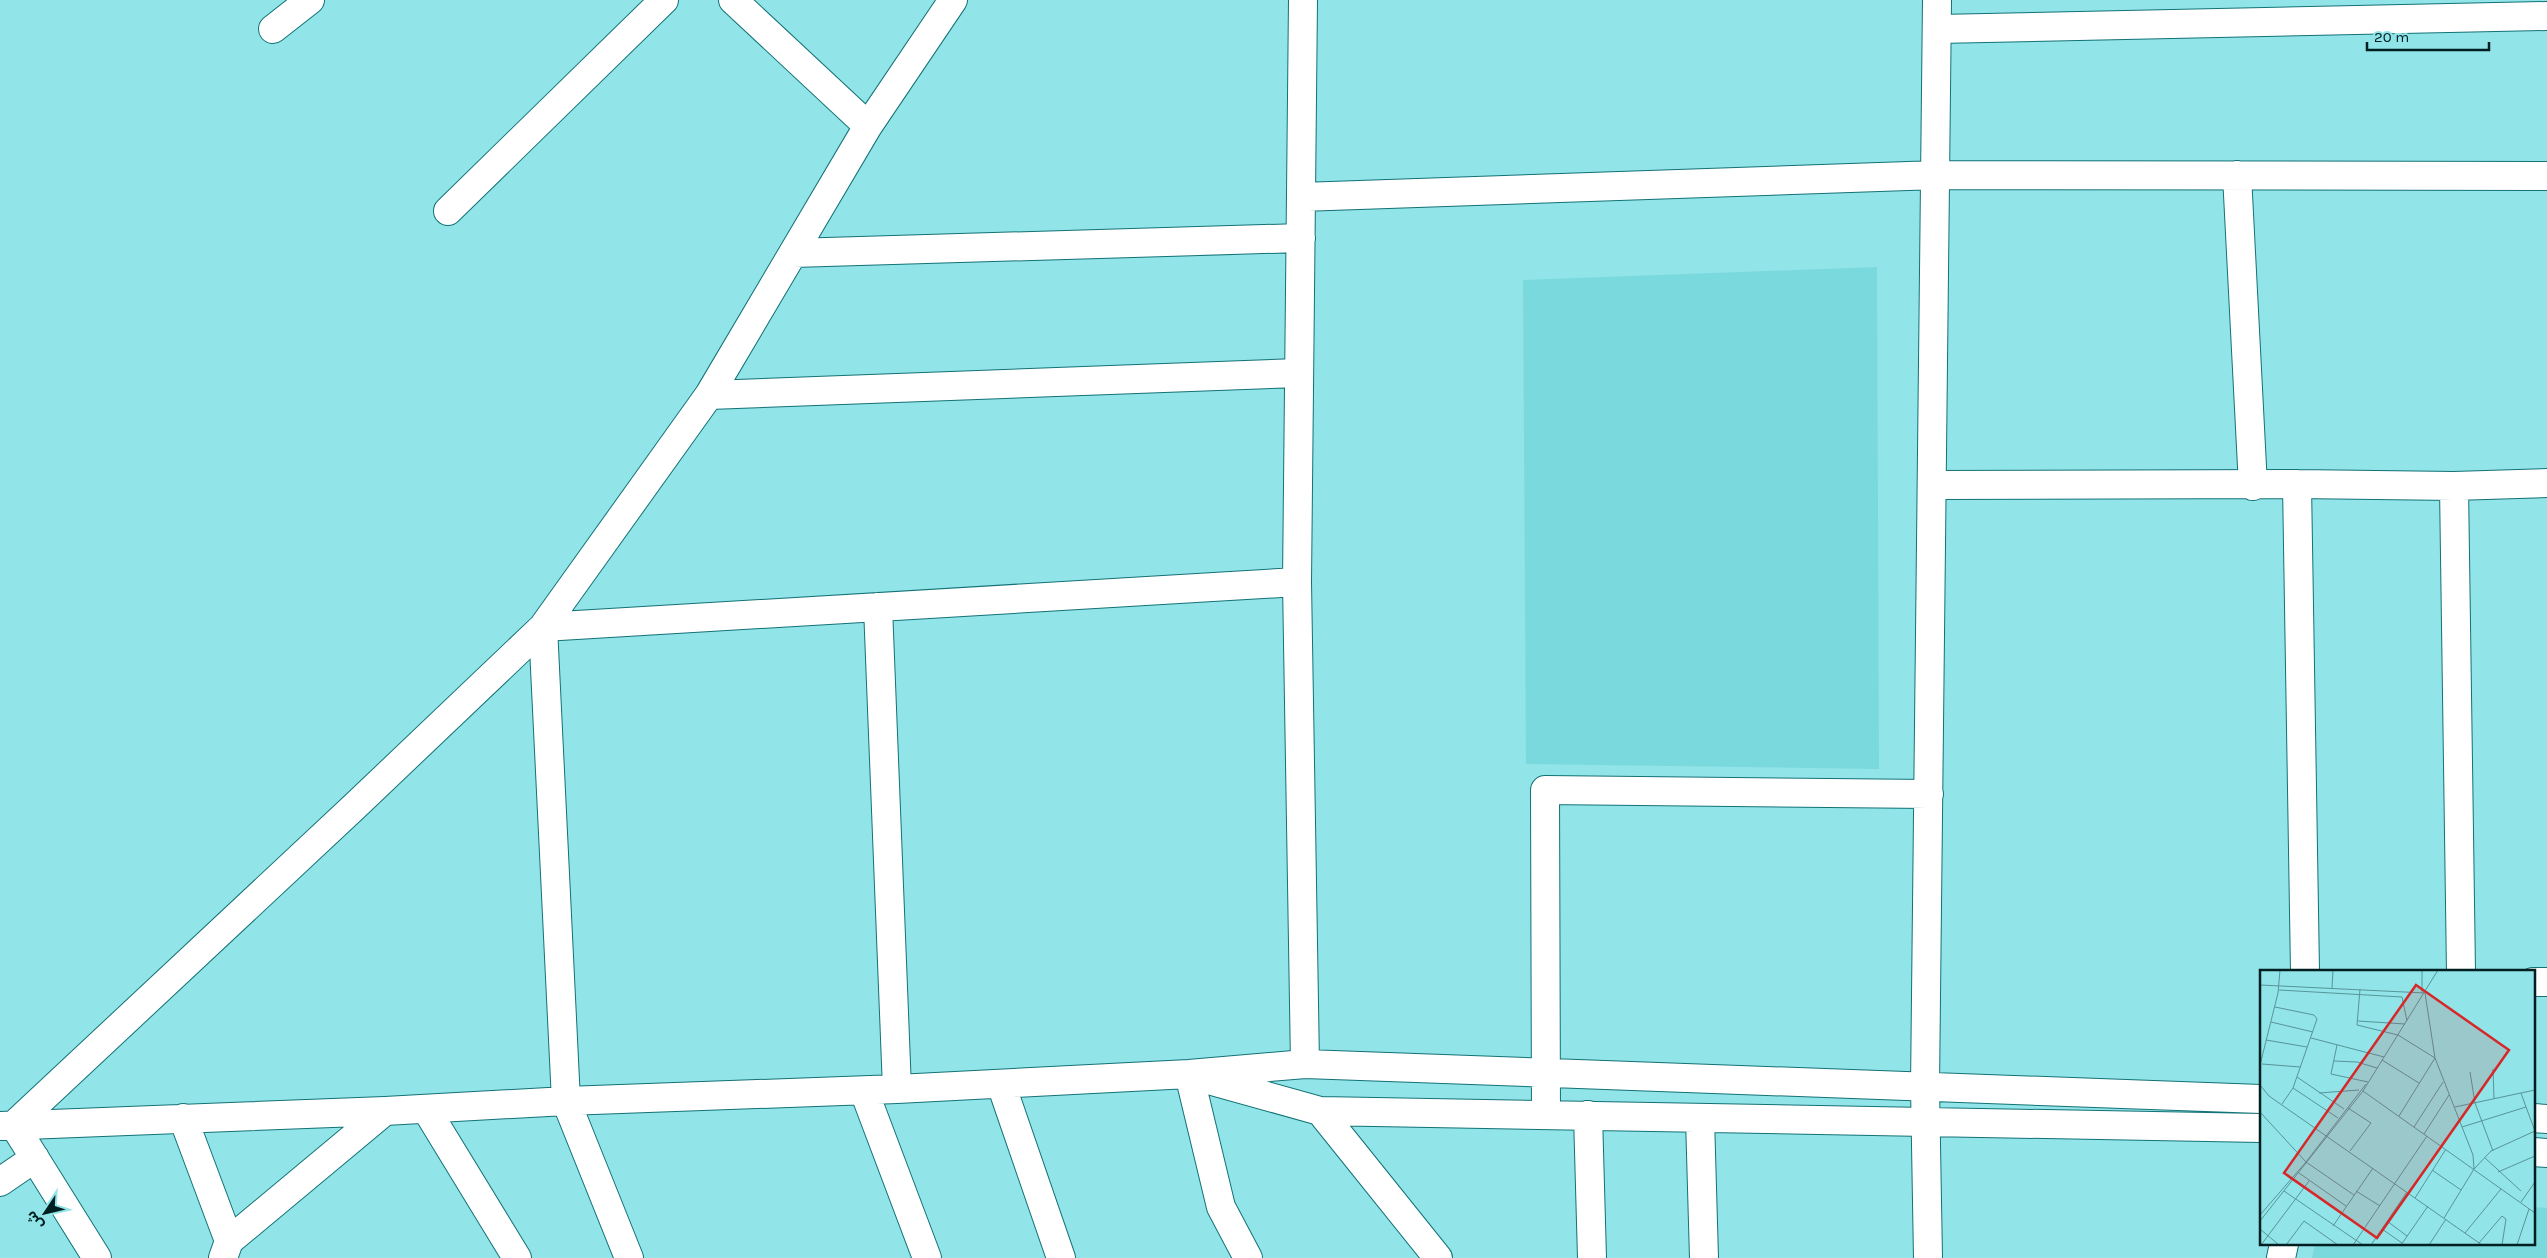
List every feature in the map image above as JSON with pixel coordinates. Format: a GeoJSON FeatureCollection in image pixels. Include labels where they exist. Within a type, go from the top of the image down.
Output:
{"type":"FeatureCollection","features":[{"type":"Feature","properties":{"kind":"street"},"geometry":{"type":"LineString","coordinates":[[273,29],[310,0]]}},
{"type":"Feature","properties":{"kind":"street"},"geometry":{"type":"LineString","coordinates":[[448,212],[664,0]]}},
{"type":"Feature","properties":{"kind":"street"},"geometry":{"type":"LineString","coordinates":[[733,0],[868,126]]}},
{"type":"Feature","properties":{"kind":"street"},"geometry":{"type":"LineString","coordinates":[[7,1125],[348,813],[543,627],[709,395],[868,126],[953,0]]}},
{"type":"Feature","properties":{"kind":"street"},"geometry":{"type":"LineString","coordinates":[[1303,0],[1297,582],[1304,1064]]}},
{"type":"Feature","properties":{"kind":"street"},"geometry":{"type":"LineString","coordinates":[[1928,1258],[1925,1087],[1937,174],[1937,0]]}},
{"type":"Feature","properties":{"kind":"street"},"geometry":{"type":"LineString","coordinates":[[1938,29],[2328,10],[2436,9],[2547,16]]}},
{"type":"Feature","properties":{"kind":"street"},"geometry":{"type":"LineString","coordinates":[[1301,197],[1937,174],[2547,176]]}},
{"type":"Feature","properties":{"kind":"street"},"geometry":{"type":"LineString","coordinates":[[2237,175],[2254,486]]}},
{"type":"Feature","properties":{"kind":"street"},"geometry":{"type":"LineString","coordinates":[[793,253],[1301,238]]}},
{"type":"Feature","properties":{"kind":"street"},"geometry":{"type":"LineString","coordinates":[[709,395],[1299,373]]}},
{"type":"Feature","properties":{"kind":"street"},"geometry":{"type":"LineString","coordinates":[[1933,485],[2254,486],[2297,484],[2454,486],[2547,483]]}},
{"type":"Feature","properties":{"kind":"street"},"geometry":{"type":"LineString","coordinates":[[2297,484],[2305,970]]}},
{"type":"Feature","properties":{"kind":"street"},"geometry":{"type":"LineString","coordinates":[[2454,486],[2461,970]]}},
{"type":"Feature","properties":{"kind":"street"},"geometry":{"type":"LineString","coordinates":[[543,627],[1297,582]]}},
{"type":"Feature","properties":{"kind":"street"},"geometry":{"type":"LineString","coordinates":[[878,607],[897,1090]]}},
{"type":"Feature","properties":{"kind":"street"},"geometry":{"type":"LineString","coordinates":[[543,627],[566,1101],[630,1258]]}},
{"type":"Feature","properties":{"kind":"street"},"geometry":{"type":"LineString","coordinates":[[1546,1115],[1545,790],[1929,794]]}},
{"type":"Feature","properties":{"kind":"street"},"geometry":{"type":"LineString","coordinates":[[2534,982],[2547,982]]}},
{"type":"Feature","properties":{"kind":"street"},"geometry":{"type":"LineString","coordinates":[[7,1125],[384,1111],[566,1101],[897,1090],[1189,1074],[1304,1064],[1546,1071],[2260,1099]]}},
{"type":"Feature","properties":{"kind":"street"},"geometry":{"type":"LineString","coordinates":[[1189,1074],[1320,1111],[1588,1115],[1926,1124],[2260,1128]]}},
{"type":"Feature","properties":{"kind":"street"},"geometry":{"type":"LineString","coordinates":[[1189,1074],[1221,1207],[1248,1258]]}},
{"type":"Feature","properties":{"kind":"street"},"geometry":{"type":"LineString","coordinates":[[1001,1084],[1061,1258]]}},
{"type":"Feature","properties":{"kind":"street"},"geometry":{"type":"LineString","coordinates":[[864,1091],[926,1258]]}},
{"type":"Feature","properties":{"kind":"street"},"geometry":{"type":"LineString","coordinates":[[426,1109],[517,1258]]}},
{"type":"Feature","properties":{"kind":"street"},"geometry":{"type":"LineString","coordinates":[[183,1118],[226,1250],[384,1111]]}},
{"type":"Feature","properties":{"kind":"street"},"geometry":{"type":"LineString","coordinates":[[1320,1111],[1438,1258]]}},
{"type":"Feature","properties":{"kind":"street"},"geometry":{"type":"LineString","coordinates":[[1588,1115],[1592,1258]]}},
{"type":"Feature","properties":{"kind":"street"},"geometry":{"type":"LineString","coordinates":[[1700,1118],[1704,1258]]}},
{"type":"Feature","properties":{"kind":"street"},"geometry":{"type":"LineString","coordinates":[[2534,1118],[2547,1119]]}},
{"type":"Feature","properties":{"kind":"street"},"geometry":{"type":"LineString","coordinates":[[7,1125],[34,1158],[97,1258]]}},
{"type":"Feature","properties":{"kind":"street"},"geometry":{"type":"LineString","coordinates":[[2534,1152],[2547,1153]]}},
{"type":"Feature","properties":{"kind":"street"},"geometry":{"type":"LineString","coordinates":[[0,1182],[34,1158]]}},
{"type":"Feature","properties":{"kind":"shaded area"},"geometry":{"type":"Polygon","coordinates":[[[1877,267],[1879,769],[1526,764],[1523,280],[1877,267]]]}},
{"type":"Feature","properties":{"kind":"shaded area"},"geometry":{"type":"Polygon","coordinates":[[[2534,1207],[2547,1208],[2547,1258],[2312,1258],[2315,1246],[2534,1246],[2534,1207]]]}}]}
